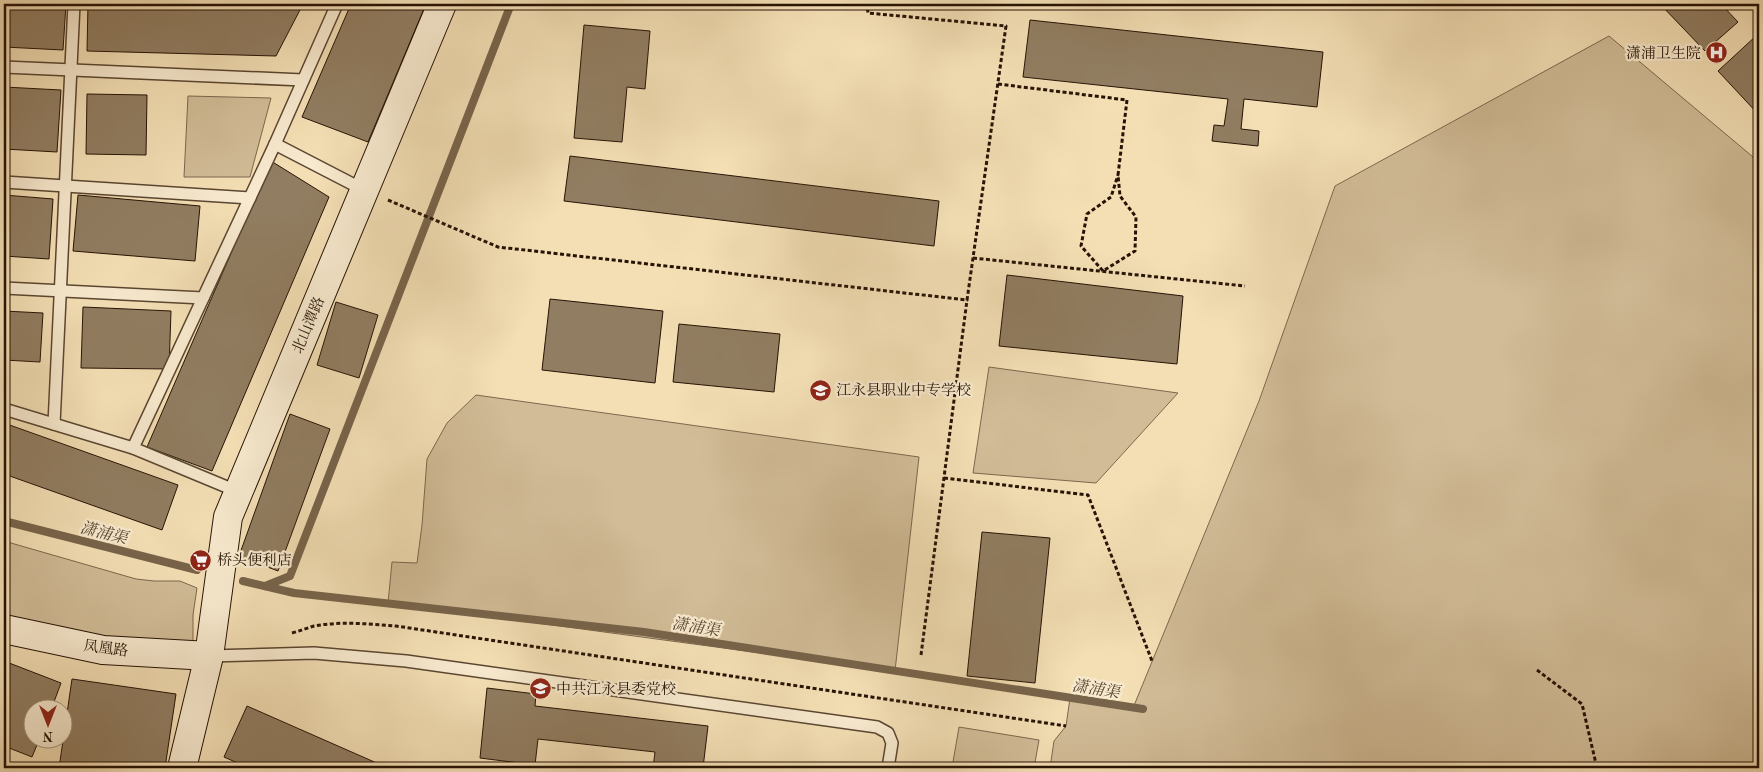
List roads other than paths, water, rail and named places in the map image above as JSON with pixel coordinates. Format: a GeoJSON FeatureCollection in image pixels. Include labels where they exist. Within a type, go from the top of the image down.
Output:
{"type":"FeatureCollection","features":[{"type":"Feature","properties":{"kind":"main road","name":"北山潭路"},"geometry":{"type":"LineString","coordinates":[[182,768],[209,656],[228,517],[442,4]]}},
{"type":"Feature","properties":{"kind":"main road","name":"凤凰路"},"geometry":{"type":"LineString","coordinates":[[4,629],[102,650],[209,656]]}},
{"type":"Feature","properties":{"kind":"lane"},"geometry":{"type":"LineString","coordinates":[[54,424],[74,4]]}},
{"type":"Feature","properties":{"kind":"lane"},"geometry":{"type":"LineString","coordinates":[[133,448],[275,144],[337,4]]}},
{"type":"Feature","properties":{"kind":"lane"},"geometry":{"type":"LineString","coordinates":[[4,67],[303,80]]}},
{"type":"Feature","properties":{"kind":"lane"},"geometry":{"type":"LineString","coordinates":[[275,144],[364,190]]}},
{"type":"Feature","properties":{"kind":"lane"},"geometry":{"type":"LineString","coordinates":[[4,182],[250,198]]}},
{"type":"Feature","properties":{"kind":"lane"},"geometry":{"type":"LineString","coordinates":[[4,288],[203,298]]}},
{"type":"Feature","properties":{"kind":"lane"},"geometry":{"type":"LineString","coordinates":[[4,409],[133,448],[239,492]]}},
{"type":"Feature","properties":{"kind":"lane"},"geometry":{"type":"LineString","coordinates":[[209,656],[314,654],[406,661],[877,728],[888,733],[892,743],[888,768]]}},
{"type":"Feature","properties":{"kind":"waterway"},"geometry":{"type":"LineString","coordinates":[[265,586],[290,576],[511,4]]}},
{"type":"Feature","properties":{"kind":"waterway","name":"潇浦渠"},"geometry":{"type":"LineString","coordinates":[[4,521],[197,570]]}},
{"type":"Feature","properties":{"kind":"waterway","name":"潇浦渠"},"geometry":{"type":"LineString","coordinates":[[243,581],[294,593],[644,632],[1143,709]]}},
{"type":"Feature","properties":{"kind":"place","name":"潇浦卫生院"},"geometry":{"type":"Point","coordinates":[1717,53]}},
{"type":"Feature","properties":{"kind":"place","name":"江永县职业中专学校"},"geometry":{"type":"Point","coordinates":[820,390]}},
{"type":"Feature","properties":{"kind":"place","name":"桥头便利店"},"geometry":{"type":"Point","coordinates":[201,560]}},
{"type":"Feature","properties":{"kind":"place","name":"中共江永县委党校"},"geometry":{"type":"Point","coordinates":[540,689]}}]}
